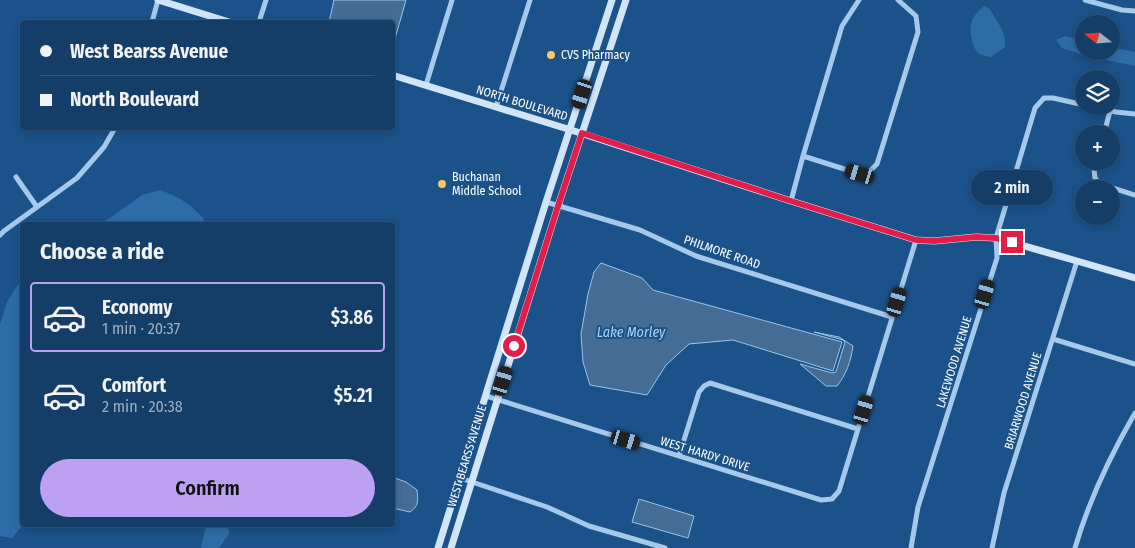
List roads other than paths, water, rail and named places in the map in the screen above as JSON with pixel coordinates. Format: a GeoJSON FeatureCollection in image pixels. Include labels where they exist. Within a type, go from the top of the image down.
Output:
{"type":"FeatureCollection","features":[{"type":"Feature","properties":{"kind":"main road"},"geometry":{"type":"LineString","coordinates":[[158,0],[223,20]]}},
{"type":"Feature","properties":{"kind":"main road","name":"WEST BEARSS AVENUE"},"geometry":{"type":"LineString","coordinates":[[439,545],[546,202],[612,0]]}},
{"type":"Feature","properties":{"kind":"main road","name":"WEST BEARSS AVENUE"},"geometry":{"type":"LineString","coordinates":[[451,547],[558,206],[626,0]]}},
{"type":"Feature","properties":{"kind":"main road","name":"NORTH BOULEVARD"},"geometry":{"type":"LineString","coordinates":[[395,76],[582,133],[916,240],[996,238],[1135,278]]}},
{"type":"Feature","properties":{"kind":"street"},"geometry":{"type":"LineString","coordinates":[[153,20],[158,0]]}},
{"type":"Feature","properties":{"kind":"street"},"geometry":{"type":"LineString","coordinates":[[260,20],[266,0]]}},
{"type":"Feature","properties":{"kind":"street"},"geometry":{"type":"LineString","coordinates":[[426,85],[452,0]]}},
{"type":"Feature","properties":{"kind":"street"},"geometry":{"type":"LineString","coordinates":[[496,108],[530,0]]}},
{"type":"Feature","properties":{"kind":"street"},"geometry":{"type":"LineString","coordinates":[[791,201],[842,26],[859,0]]}},
{"type":"Feature","properties":{"kind":"street"},"geometry":{"type":"LineString","coordinates":[[803,156],[860,174],[869,172],[877,164],[918,32],[916,16],[898,0]]}},
{"type":"Feature","properties":{"kind":"street"},"geometry":{"type":"LineString","coordinates":[[1085,0],[1122,10],[1135,11]]}},
{"type":"Feature","properties":{"kind":"street","name":"LAKEWOOD AVENUE"},"geometry":{"type":"LineString","coordinates":[[911,548],[918,507],[997,258],[996,238],[1035,108],[1044,98],[1054,98],[1075,103]]}},
{"type":"Feature","properties":{"kind":"street"},"geometry":{"type":"LineString","coordinates":[[1120,112],[1135,114]]}},
{"type":"Feature","properties":{"kind":"street"},"geometry":{"type":"LineString","coordinates":[[0,235],[77,178],[104,147],[114,130]]}},
{"type":"Feature","properties":{"kind":"street"},"geometry":{"type":"LineString","coordinates":[[1094,170],[1095,178],[1100,184],[1135,195]]}},
{"type":"Feature","properties":{"kind":"street"},"geometry":{"type":"LineString","coordinates":[[16,178],[37,207]]}},
{"type":"Feature","properties":{"kind":"street","name":"PHILMORE ROAD"},"geometry":{"type":"LineString","coordinates":[[546,202],[640,230],[696,256],[892,317]]}},
{"type":"Feature","properties":{"kind":"street"},"geometry":{"type":"LineString","coordinates":[[679,456],[699,392],[710,383],[858,429],[916,240]]}},
{"type":"Feature","properties":{"kind":"street","name":"BRIARWOOD AVENUE"},"geometry":{"type":"LineString","coordinates":[[992,548],[1004,493],[1077,261]]}},
{"type":"Feature","properties":{"kind":"street"},"geometry":{"type":"LineString","coordinates":[[513,310],[524,313]]}},
{"type":"Feature","properties":{"kind":"street"},"geometry":{"type":"LineString","coordinates":[[1053,339],[1135,364]]}},
{"type":"Feature","properties":{"kind":"street","name":"WEST HARDY DRIVE"},"geometry":{"type":"LineString","coordinates":[[486,396],[821,500],[832,500],[839,492],[858,429]]}},
{"type":"Feature","properties":{"kind":"street"},"geometry":{"type":"LineString","coordinates":[[1075,548],[1100,479],[1135,413]]}},
{"type":"Feature","properties":{"kind":"street"},"geometry":{"type":"LineString","coordinates":[[460,478],[547,507],[589,526],[665,548]]}},
{"type":"Feature","properties":{"kind":"street"},"geometry":{"type":"LineString","coordinates":[[439,545],[451,547]]}},
{"type":"Feature","properties":{"kind":"water"},"geometry":{"type":"Polygon","coordinates":[[[334,0],[406,0],[395,39],[395,20],[329,20],[334,0]]]}},
{"type":"Feature","properties":{"kind":"water","name":"Lake Morley"},"geometry":{"type":"Polygon","coordinates":[[[601,263],[642,278],[653,290],[842,342],[833,371],[733,340],[689,344],[666,365],[647,395],[590,385],[583,362],[581,334],[594,272],[601,263]]]}},
{"type":"Feature","properties":{"kind":"water"},"geometry":{"type":"Polygon","coordinates":[[[814,332],[839,337],[853,346],[848,368],[837,386],[826,386],[800,364],[832,373],[836,372],[845,342],[814,332]]]}},
{"type":"Feature","properties":{"kind":"water"},"geometry":{"type":"Polygon","coordinates":[[[395,478],[406,482],[417,490],[417,503],[410,512],[395,508],[395,478]]]}},
{"type":"Feature","properties":{"kind":"water"},"geometry":{"type":"Polygon","coordinates":[[[639,499],[694,516],[688,538],[632,522],[639,499]]]}},
{"type":"Feature","properties":{"kind":"place","name":"CVS Pharmacy"},"geometry":{"type":"Point","coordinates":[551,55]}},
{"type":"Feature","properties":{"kind":"place","name":"Buchanan Middle School"},"geometry":{"type":"Point","coordinates":[442,184]}}]}
